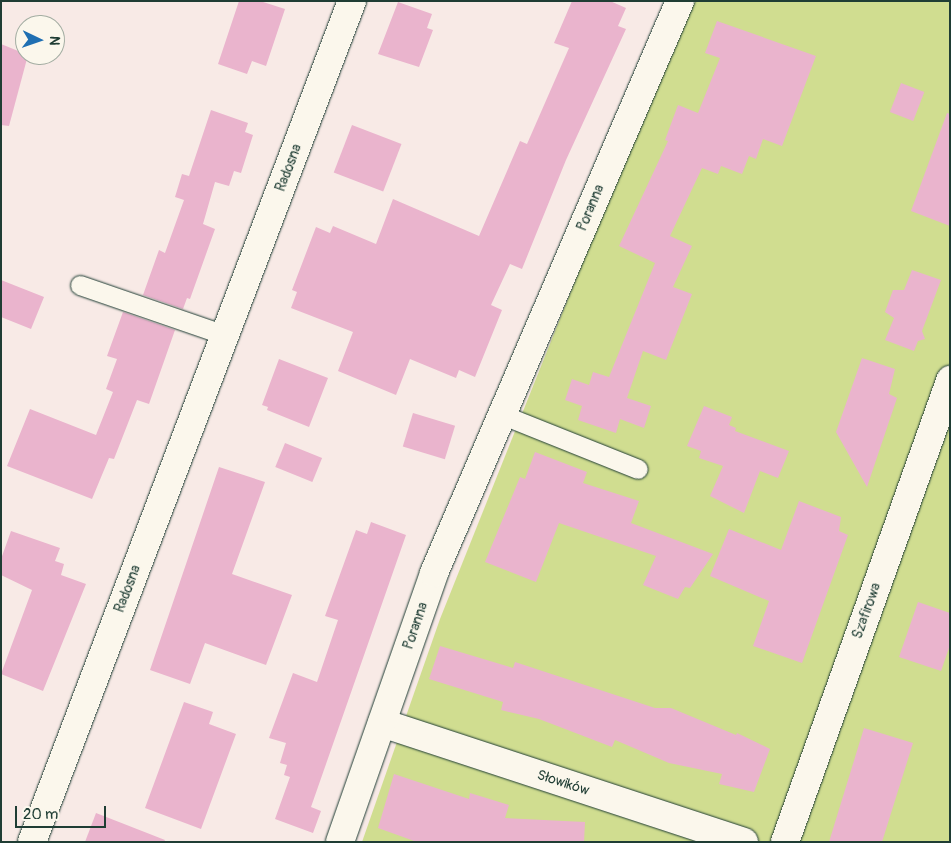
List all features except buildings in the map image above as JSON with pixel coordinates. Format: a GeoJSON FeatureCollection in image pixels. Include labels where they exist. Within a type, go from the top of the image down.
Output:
{"type":"FeatureCollection","features":[{"type":"Feature","properties":{"kind":"street","name":"Radosna"},"geometry":{"type":"LineString","coordinates":[[32,842],[352,1]]}},
{"type":"Feature","properties":{"kind":"street","name":"Poranna"},"geometry":{"type":"LineString","coordinates":[[340,842],[434,573],[680,1]]}},
{"type":"Feature","properties":{"kind":"street","name":"Szafirowa"},"geometry":{"type":"LineString","coordinates":[[785,842],[950,380]]}},
{"type":"Feature","properties":{"kind":"street","name":"Słowików"},"geometry":{"type":"LineString","coordinates":[[382,723],[744,842]]}},
{"type":"Feature","properties":{"kind":"lane"},"geometry":{"type":"LineString","coordinates":[[80,285],[225,335]]}},
{"type":"Feature","properties":{"kind":"lane"},"geometry":{"type":"LineString","coordinates":[[503,415],[638,469]]}},
{"type":"Feature","properties":{"kind":"green space"},"geometry":{"type":"Polygon","coordinates":[[[687,1],[950,1],[950,842],[362,842],[440,619],[687,1]]]}}]}
